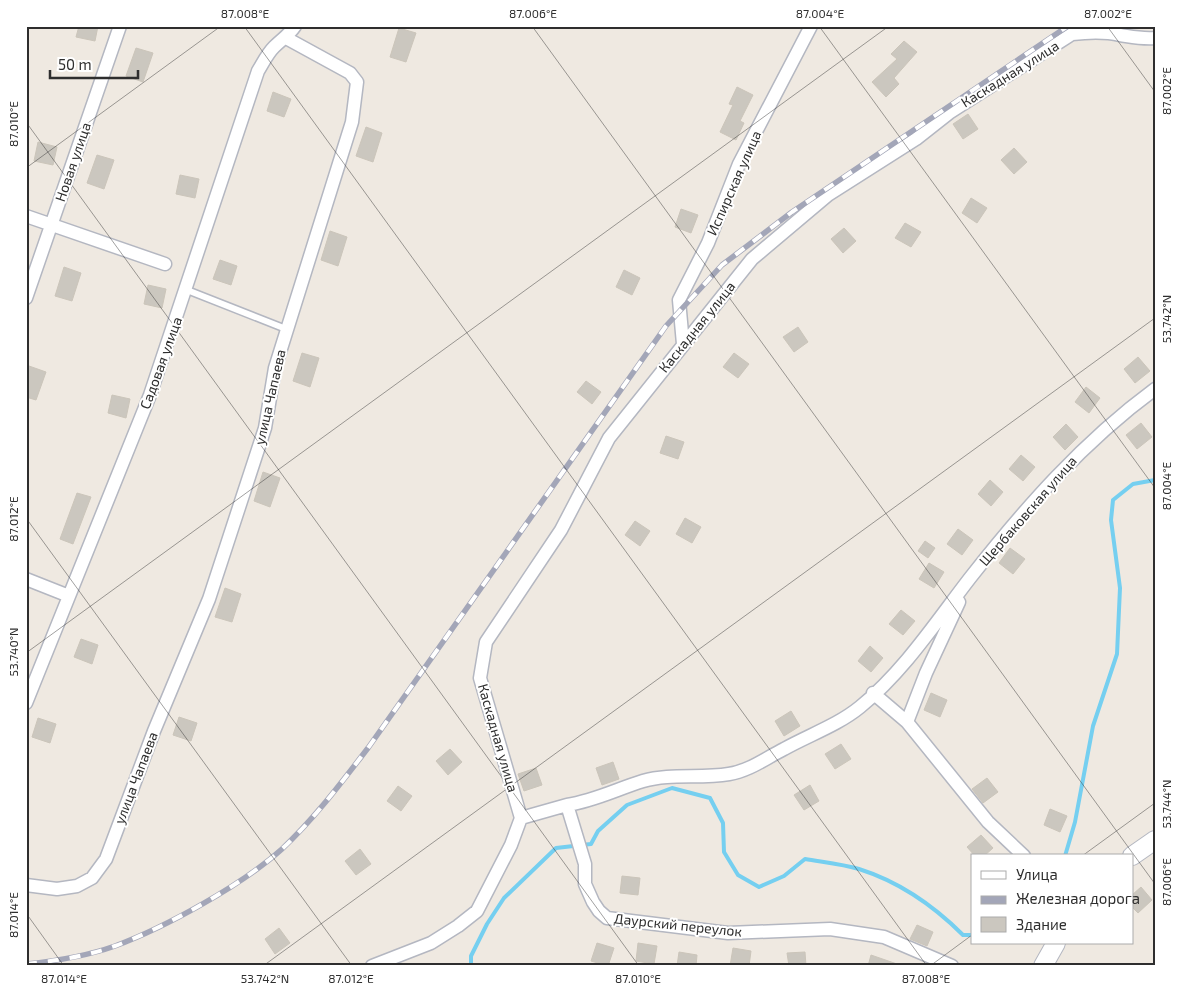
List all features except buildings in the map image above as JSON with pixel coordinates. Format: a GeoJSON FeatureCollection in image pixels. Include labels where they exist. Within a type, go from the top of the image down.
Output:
{"type":"FeatureCollection","features":[{"type":"Feature","properties":{"kind":"street","name":"Новая улица"},"geometry":{"type":"LineString","coordinates":[[26,298],[120,26]]}},
{"type":"Feature","properties":{"kind":"street","name":"Садовая улица"},"geometry":{"type":"LineString","coordinates":[[26,703],[150,395],[187,290],[258,71],[276,45],[286,38],[295,26]]}},
{"type":"Feature","properties":{"kind":"street","name":"Испирская улица"},"geometry":{"type":"LineString","coordinates":[[683,344],[679,300],[708,243],[739,164],[811,26]]}},
{"type":"Feature","properties":{"kind":"street","name":"Каскадная улица"},"geometry":{"type":"LineString","coordinates":[[521,818],[480,678],[486,642],[561,530],[609,438],[752,259],[828,195],[916,139],[949,113],[1072,34],[1090,32],[1119,34],[1137,40],[1155,38]]}},
{"type":"Feature","properties":{"kind":"street","name":"улица Чапаева"},"geometry":{"type":"LineString","coordinates":[[26,885],[57,889],[77,886],[92,878],[106,859],[154,731],[209,599],[265,428],[275,368],[352,122],[357,82],[350,73],[286,38]]}},
{"type":"Feature","properties":{"kind":"street"},"geometry":{"type":"LineString","coordinates":[[26,216],[166,264]]}},
{"type":"Feature","properties":{"kind":"street","name":"Щербаковская улица"},"geometry":{"type":"LineString","coordinates":[[521,818],[567,805],[587,802],[644,781],[679,775],[730,774],[752,766],[860,707],[919,647],[970,577],[1041,492],[1069,462],[1120,415],[1155,389]]}},
{"type":"Feature","properties":{"kind":"street","name":"Щербаковская улица"},"geometry":{"type":"LineString","coordinates":[[907,722],[926,673],[970,577]]}},
{"type":"Feature","properties":{"kind":"street"},"geometry":{"type":"LineString","coordinates":[[26,579],[69,596]]}},
{"type":"Feature","properties":{"kind":"street"},"geometry":{"type":"LineString","coordinates":[[873,693],[907,722],[988,822],[1022,854]]}},
{"type":"Feature","properties":{"kind":"street","name":"Даурский переулок"},"geometry":{"type":"LineString","coordinates":[[567,805],[585,864],[585,884],[587,890],[599,911],[608,918],[728,933],[830,929],[884,937],[952,966]]}},
{"type":"Feature","properties":{"kind":"street"},"geometry":{"type":"LineString","coordinates":[[372,966],[431,943],[477,911],[512,845],[521,818]]}},
{"type":"Feature","properties":{"kind":"street"},"geometry":{"type":"LineString","coordinates":[[1134,855],[1155,840]]}},
{"type":"Feature","properties":{"kind":"street"},"geometry":{"type":"LineString","coordinates":[[1043,966],[1055,944]]}},
{"type":"Feature","properties":{"kind":"lane"},"geometry":{"type":"LineString","coordinates":[[187,290],[286,329]]}},
{"type":"Feature","properties":{"kind":"waterway"},"geometry":{"type":"LineString","coordinates":[[1066,854],[1075,822],[1093,726],[1117,654],[1120,588],[1111,520],[1113,500],[1133,484],[1155,480]]}},
{"type":"Feature","properties":{"kind":"waterway"},"geometry":{"type":"LineString","coordinates":[[471,966],[471,956],[487,924],[504,898],[556,848],[591,844],[598,831],[627,805],[672,788],[710,798],[723,823],[724,852],[738,875],[759,887],[784,876],[805,859],[839,864],[874,874],[902,888],[928,904],[963,935],[971,935]]}},
{"type":"Feature","properties":{"kind":"railway"},"geometry":{"type":"LineString","coordinates":[[26,964],[60,960],[104,950],[135,938],[225,891],[282,849],[317,813],[368,748],[666,326],[722,265],[792,212],[1068,26]]}}]}
